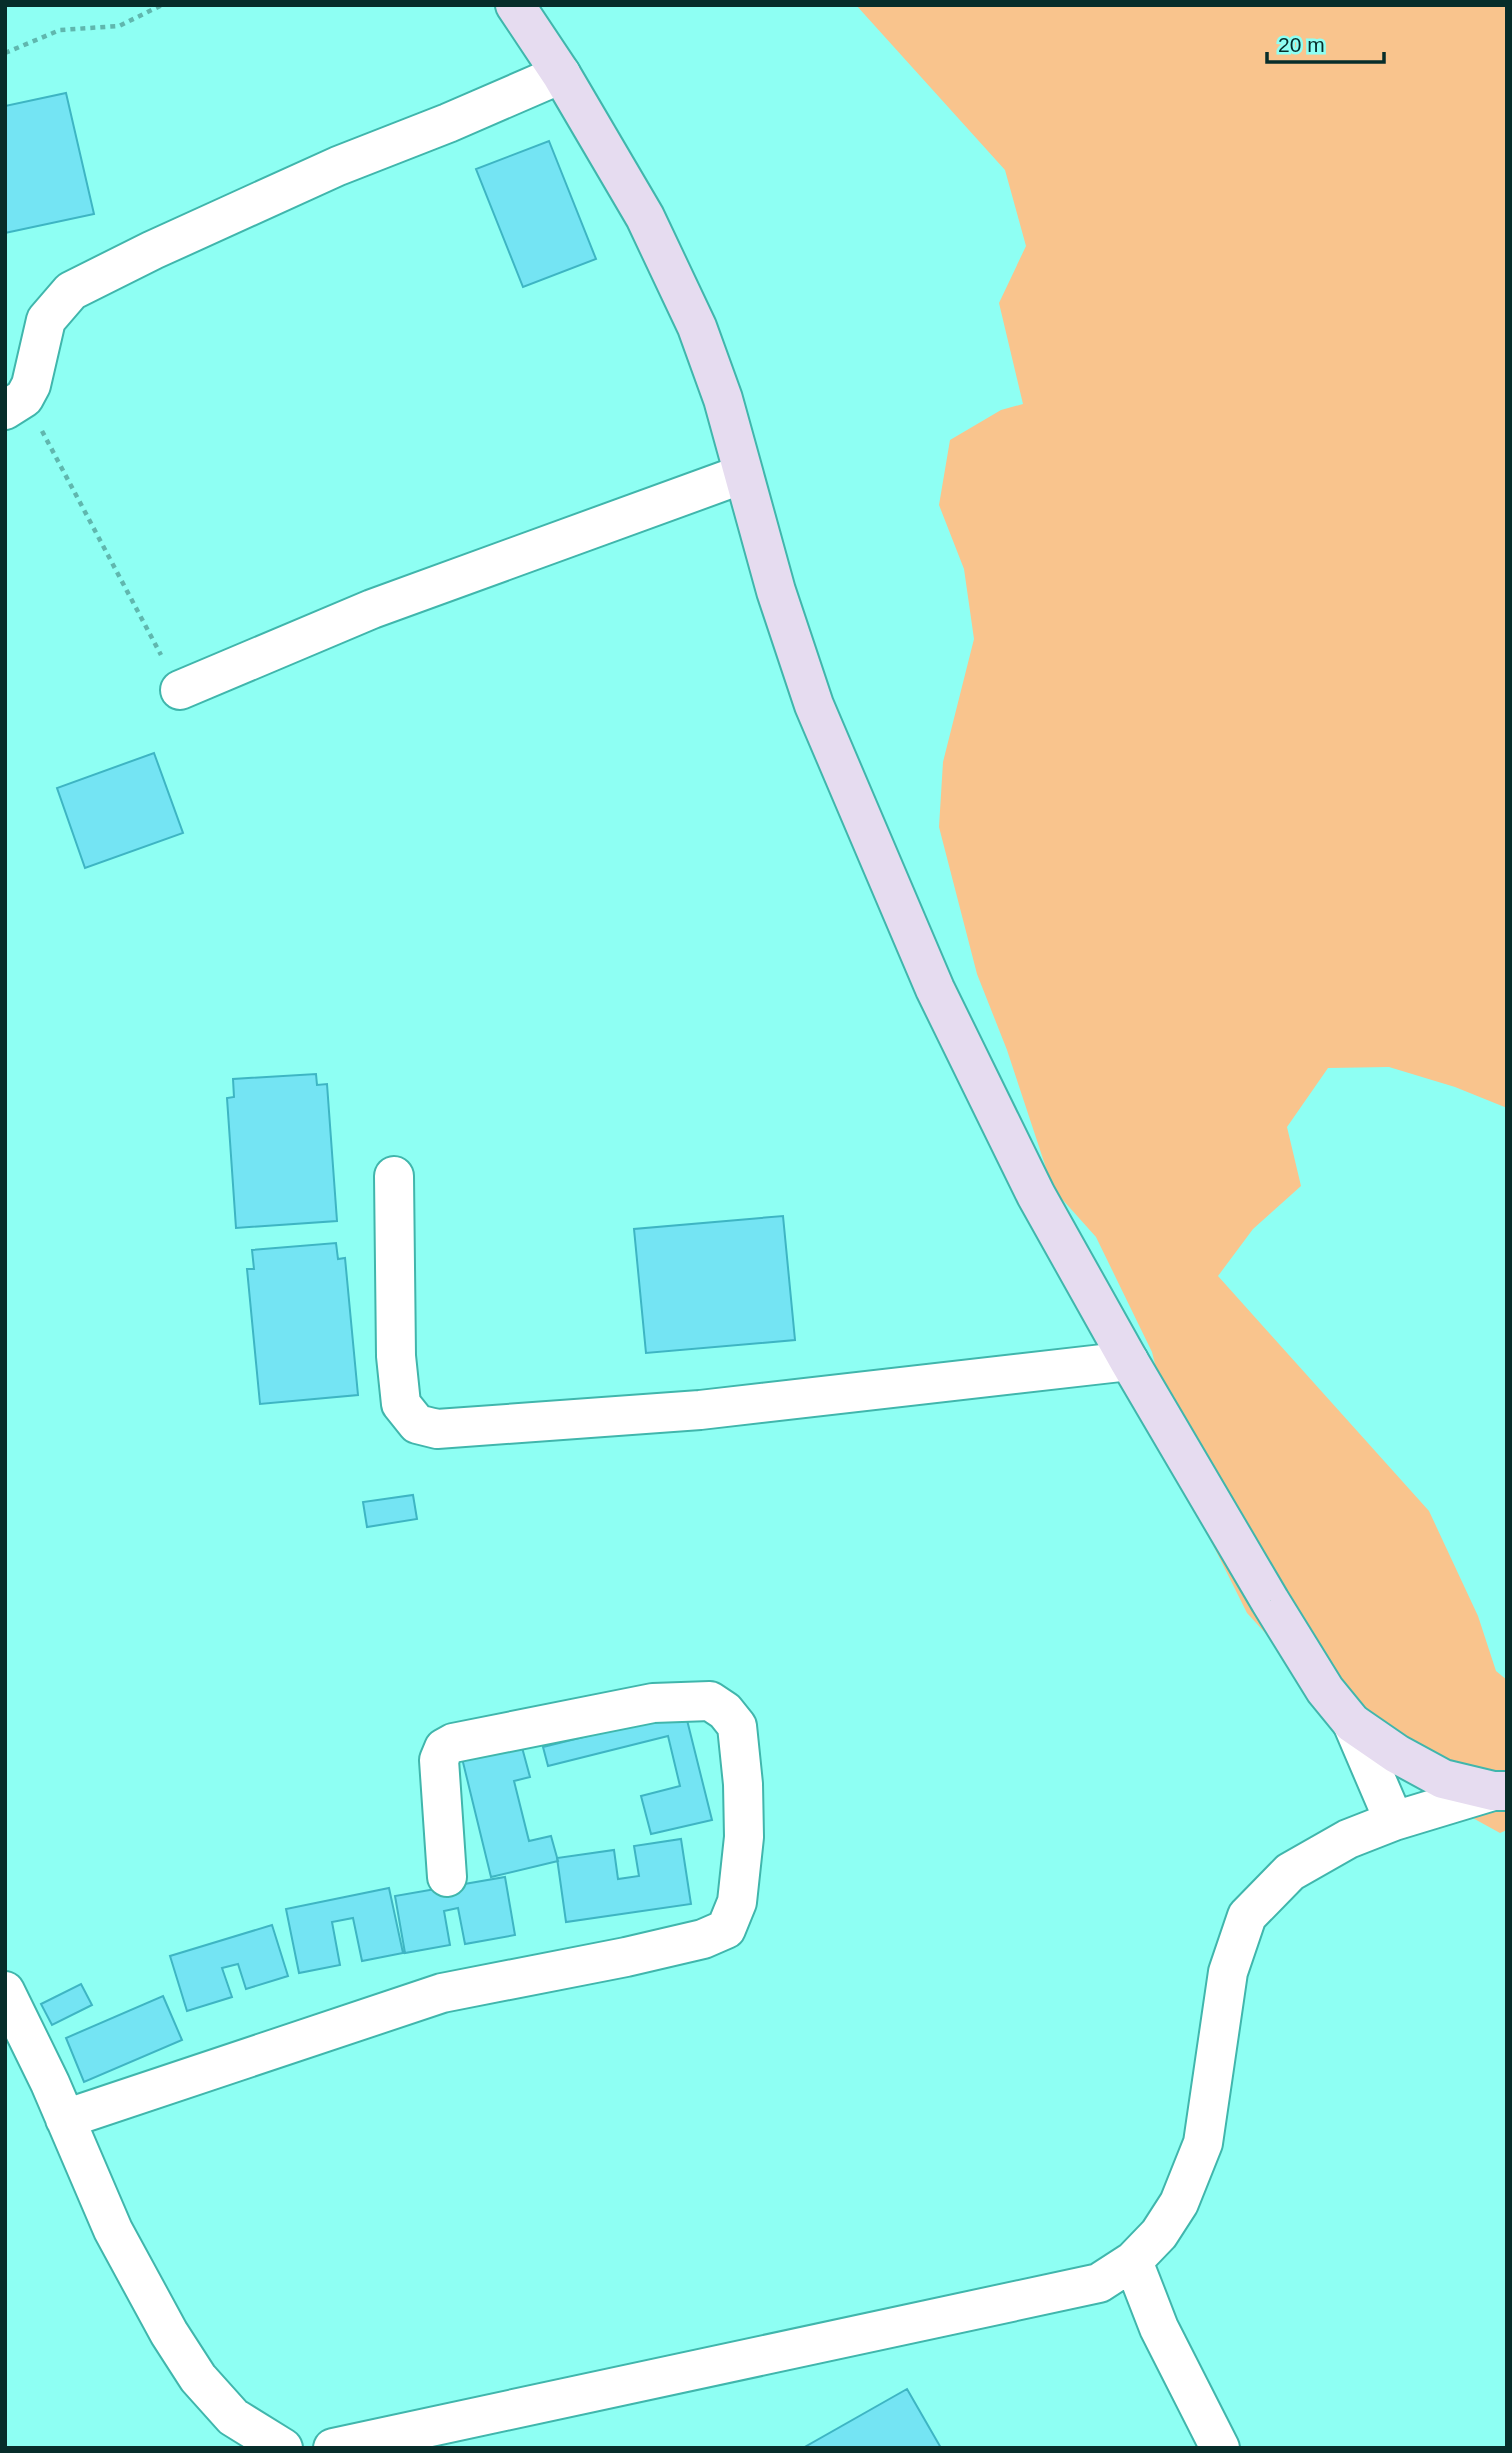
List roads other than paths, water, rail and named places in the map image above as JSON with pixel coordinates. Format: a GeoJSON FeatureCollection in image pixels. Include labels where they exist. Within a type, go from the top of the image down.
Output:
{"type":"FeatureCollection","features":[{"type":"Feature","properties":{"kind":"street"},"geometry":{"type":"LineString","coordinates":[[515,5],[561,74],[645,217],[697,327],[723,399],[776,591],[814,705],[935,989],[1036,1195],[1129,1361],[1289,1632],[1325,1690],[1352,1723],[1394,1821]]}},
{"type":"Feature","properties":{"kind":"street"},"geometry":{"type":"LineString","coordinates":[[15,404],[32,385],[46,320],[71,291],[153,250],[338,166],[449,124],[561,74]]}},
{"type":"Feature","properties":{"kind":"street"},"geometry":{"type":"LineString","coordinates":[[180,690],[372,609],[743,474]]}},
{"type":"Feature","properties":{"kind":"street"},"geometry":{"type":"LineString","coordinates":[[394,1176],[396,1356],[401,1404],[417,1424],[437,1429],[701,1410],[1129,1361]]}},
{"type":"Feature","properties":{"kind":"street"},"geometry":{"type":"LineString","coordinates":[[65,2119],[442,1993],[626,1957],[703,1939],[726,1929],[737,1902],[744,1837],[743,1784],[737,1726],[725,1711],[710,1701],[653,1703],[453,1742],[444,1748],[439,1760],[447,1877]]}},
{"type":"Feature","properties":{"kind":"street"},"geometry":{"type":"LineString","coordinates":[[1352,1723],[1397,1754],[1443,1779],[1500,1791]]}},
{"type":"Feature","properties":{"kind":"street"},"geometry":{"type":"LineString","coordinates":[[333,2448],[1099,2283],[1133,2261],[1159,2234],[1179,2203],[1203,2143],[1228,1972],[1247,1916],[1290,1872],[1348,1839],[1394,1821],[1500,1791]]}},
{"type":"Feature","properties":{"kind":"street"},"geometry":{"type":"LineString","coordinates":[[5,1991],[113,2230],[169,2333],[191,2367],[233,2417],[283,2448]]}},
{"type":"Feature","properties":{"kind":"street"},"geometry":{"type":"LineString","coordinates":[[1133,2261],[1159,2328],[1220,2448]]}}]}
